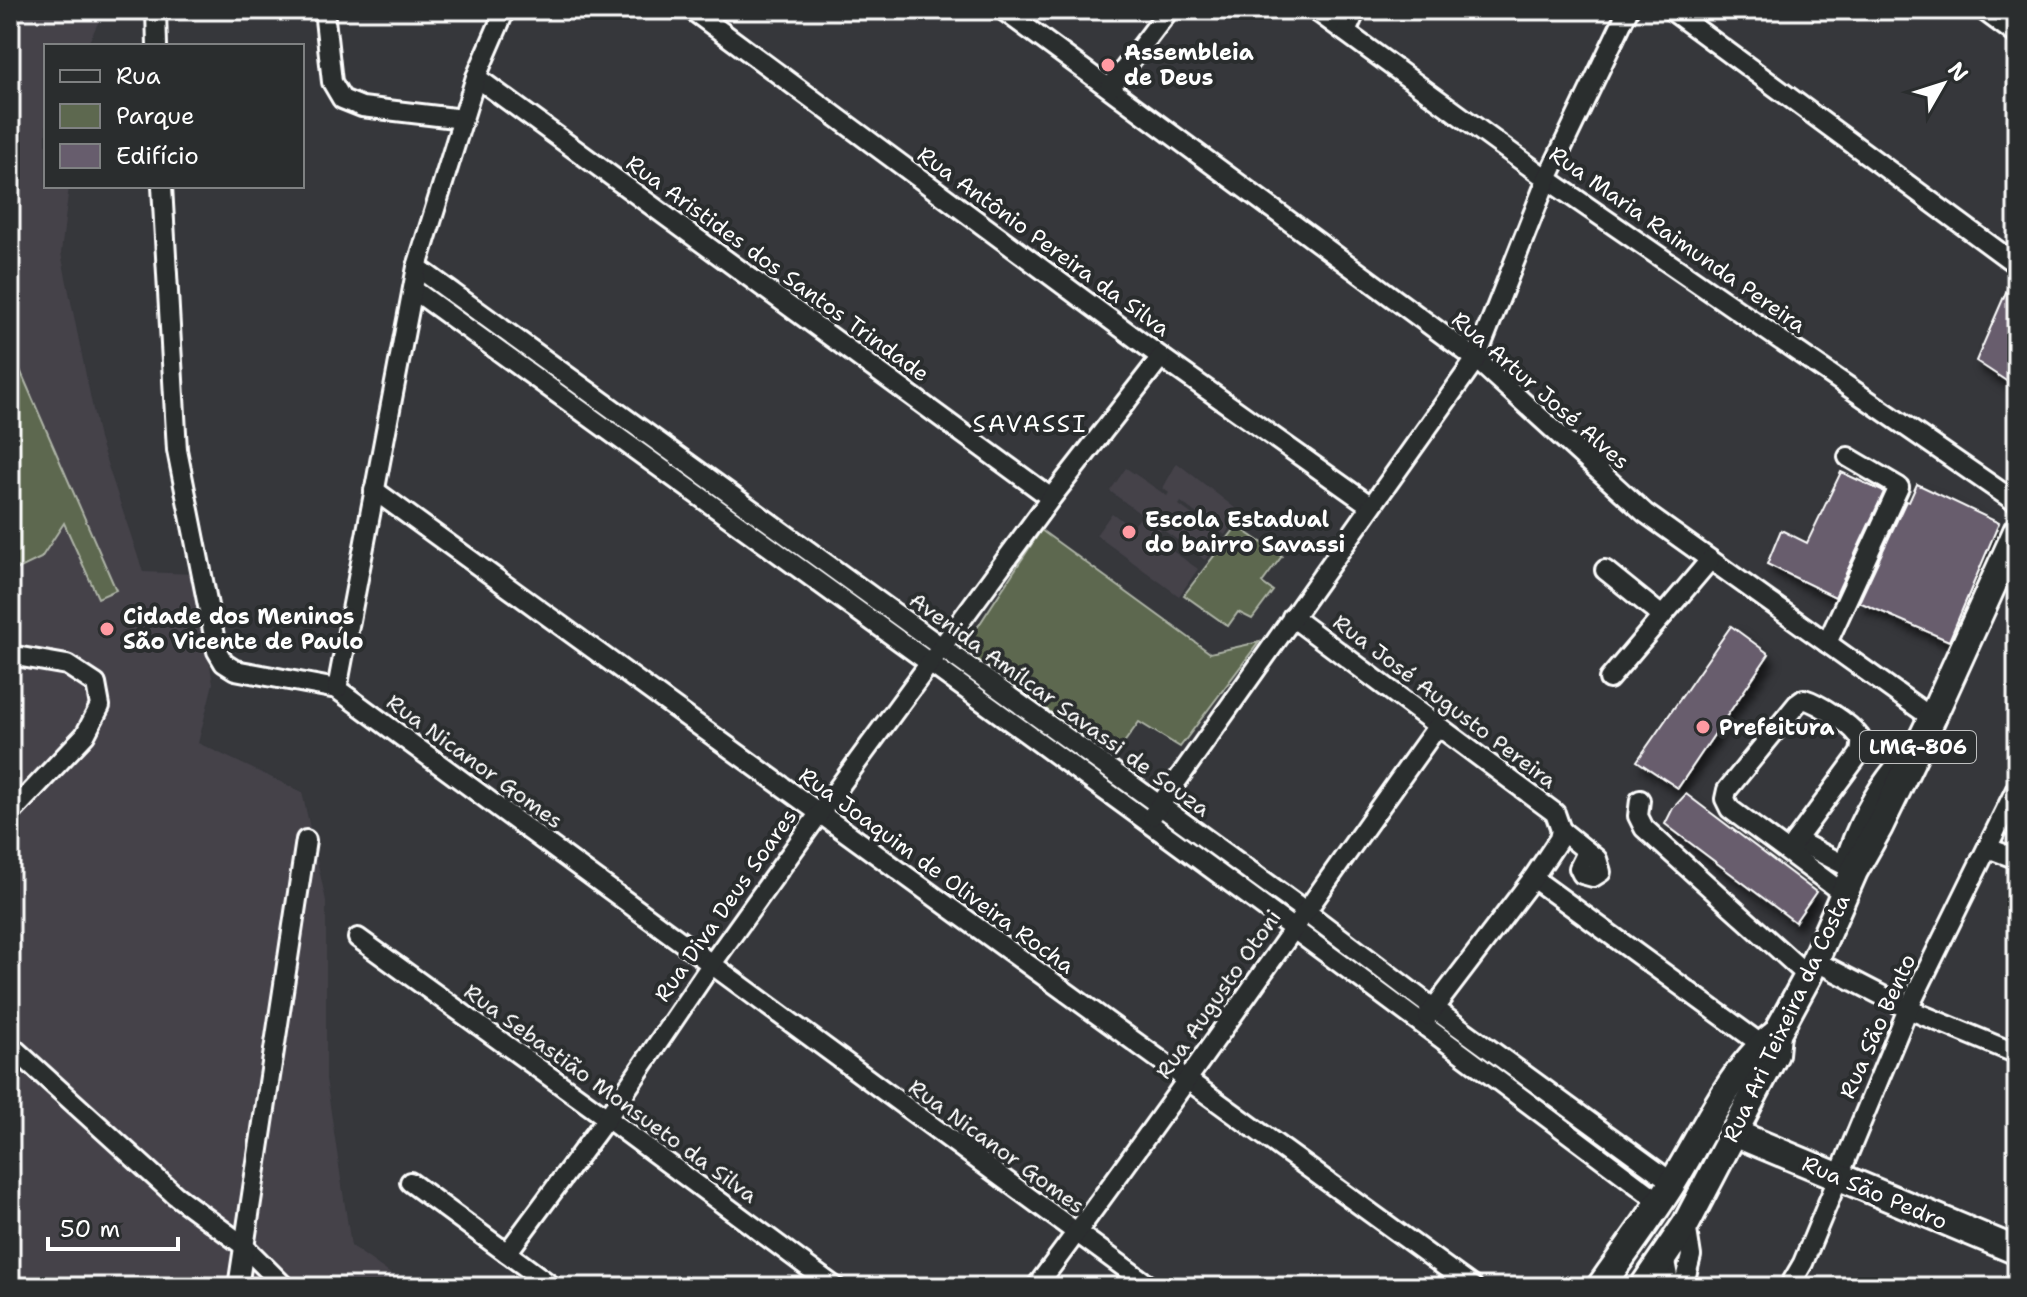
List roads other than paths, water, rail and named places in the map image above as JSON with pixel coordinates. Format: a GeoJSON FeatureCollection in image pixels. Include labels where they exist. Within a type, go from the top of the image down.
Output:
{"type":"FeatureCollection","features":[{"type":"Feature","properties":{"kind":"highway","name":"Rua Ari Teixeira da Costa"},"geometry":{"type":"LineString","coordinates":[[1643,1287],[1686,1224],[1734,1133],[1771,1044],[1812,968],[1847,876],[1879,827],[2017,531]]}},
{"type":"Feature","properties":{"kind":"highway","name":"LMG-806"},"geometry":{"type":"LineString","coordinates":[[1600,1287],[1666,1192],[1718,1104],[1771,1044]]}},
{"type":"Feature","properties":{"kind":"highway","name":"Rua São Pedro"},"geometry":{"type":"LineString","coordinates":[[1734,1133],[2017,1251]]}},
{"type":"Feature","properties":{"kind":"street"},"geometry":{"type":"LineString","coordinates":[[156,10],[157,44]]}},
{"type":"Feature","properties":{"kind":"street"},"geometry":{"type":"LineString","coordinates":[[324,10],[332,82],[342,99],[362,107],[463,119]]}},
{"type":"Feature","properties":{"kind":"street"},"geometry":{"type":"LineString","coordinates":[[162,188],[177,450],[217,651],[224,663],[235,670],[337,689],[417,267],[476,77],[505,10]]}},
{"type":"Feature","properties":{"kind":"street","name":"Rua Antônio Pereira da Silva"},"geometry":{"type":"LineString","coordinates":[[692,10],[1161,357],[1371,506]]}},
{"type":"Feature","properties":{"kind":"street","name":"Rua Artur José Alves"},"geometry":{"type":"LineString","coordinates":[[1003,10],[1476,359],[1645,513],[1827,643],[1928,726]]}},
{"type":"Feature","properties":{"kind":"street"},"geometry":{"type":"LineString","coordinates":[[1110,88],[1169,10]]}},
{"type":"Feature","properties":{"kind":"street","name":"Rua Maria Raimunda Pereira"},"geometry":{"type":"LineString","coordinates":[[1315,10],[1547,179],[2017,503]]}},
{"type":"Feature","properties":{"kind":"street"},"geometry":{"type":"LineString","coordinates":[[1346,32],[1356,10]]}},
{"type":"Feature","properties":{"kind":"street"},"geometry":{"type":"LineString","coordinates":[[1153,814],[1476,359],[1547,179],[1628,10]]}},
{"type":"Feature","properties":{"kind":"street"},"geometry":{"type":"LineString","coordinates":[[1671,10],[2017,265]]}},
{"type":"Feature","properties":{"kind":"street"},"geometry":{"type":"LineString","coordinates":[[1983,10],[2017,35]]}},
{"type":"Feature","properties":{"kind":"street","name":"Rua Aristides dos Santos Trindade"},"geometry":{"type":"LineString","coordinates":[[476,77],[1051,498]]}},
{"type":"Feature","properties":{"kind":"street","name":"Avenida Amílcar Savassi de Souza"},"geometry":{"type":"LineString","coordinates":[[417,267],[943,647],[1292,929],[1428,1016],[1666,1192]]}},
{"type":"Feature","properties":{"kind":"street","name":"Avenida Amílcar Savassi de Souza"},"geometry":{"type":"LineString","coordinates":[[414,290],[931,664],[1153,814],[1304,910],[1428,1016]]}},
{"type":"Feature","properties":{"kind":"street","name":"Rua Diva Deus Soares"},"geometry":{"type":"LineString","coordinates":[[507,1253],[607,1118],[819,814],[1051,498],[1161,357]]}},
{"type":"Feature","properties":{"kind":"street"},"geometry":{"type":"LineString","coordinates":[[1827,643],[1899,487],[1848,457]]}},
{"type":"Feature","properties":{"kind":"street","name":"Rua Joaquim de Oliveira Rocha"},"geometry":{"type":"LineString","coordinates":[[374,490],[1473,1287]]}},
{"type":"Feature","properties":{"kind":"street"},"geometry":{"type":"LineString","coordinates":[[1609,679],[1710,560]]}},
{"type":"Feature","properties":{"kind":"street"},"geometry":{"type":"LineString","coordinates":[[1605,570],[1662,616]]}},
{"type":"Feature","properties":{"kind":"street","name":"Rua José Augusto Pereira"},"geometry":{"type":"LineString","coordinates":[[1292,617],[1555,813],[1561,830],[1587,852]]}},
{"type":"Feature","properties":{"kind":"street"},"geometry":{"type":"LineString","coordinates":[[10,655],[67,665],[96,684],[100,706],[85,735],[10,814]]}},
{"type":"Feature","properties":{"kind":"street","name":"Rua Nicanor Gomes"},"geometry":{"type":"LineString","coordinates":[[337,689],[1151,1287]]}},
{"type":"Feature","properties":{"kind":"street"},"geometry":{"type":"LineString","coordinates":[[1792,846],[1860,753],[1862,742],[1859,735],[1835,717],[1804,699],[1727,790],[1725,799],[1730,809],[1792,846],[1847,876]]}},
{"type":"Feature","properties":{"kind":"street","name":"Rua Augusto Otoni"},"geometry":{"type":"LineString","coordinates":[[1036,1287],[1187,1081],[1304,910],[1437,727]]}},
{"type":"Feature","properties":{"kind":"street","name":"Rua São Bento"},"geometry":{"type":"LineString","coordinates":[[1789,1287],[1803,1263],[1908,1009],[2017,787]]}},
{"type":"Feature","properties":{"kind":"street"},"geometry":{"type":"LineString","coordinates":[[1640,800],[1638,816],[1644,828],[1812,968],[2017,1054]]}},
{"type":"Feature","properties":{"kind":"street"},"geometry":{"type":"LineString","coordinates":[[1428,1016],[1533,878],[1559,839],[1561,830]]}},
{"type":"Feature","properties":{"kind":"street"},"geometry":{"type":"LineString","coordinates":[[238,1287],[306,840]]}},
{"type":"Feature","properties":{"kind":"street"},"geometry":{"type":"LineString","coordinates":[[1792,846],[1847,876]]}},
{"type":"Feature","properties":{"kind":"street"},"geometry":{"type":"LineString","coordinates":[[1988,848],[2017,859]]}},
{"type":"Feature","properties":{"kind":"street"},"geometry":{"type":"LineString","coordinates":[[1533,878],[1771,1044]]}},
{"type":"Feature","properties":{"kind":"street","name":"Rua Sebastião Monsueto da Silva"},"geometry":{"type":"LineString","coordinates":[[358,938],[835,1287]]}},
{"type":"Feature","properties":{"kind":"street"},"geometry":{"type":"LineString","coordinates":[[10,1045],[175,1195],[244,1246],[285,1287]]}},
{"type":"Feature","properties":{"kind":"street"},"geometry":{"type":"LineString","coordinates":[[410,1182],[553,1287]]}},
{"type":"Feature","properties":{"kind":"street"},"geometry":{"type":"LineString","coordinates":[[1683,1287],[1691,1256],[1686,1224]]}},
{"type":"Feature","properties":{"kind":"street"},"geometry":{"type":"LineString","coordinates":[[1664,1256],[1670,1287]]}},
{"type":"Feature","properties":{"kind":"place","name":"Assembleia de Deus"},"geometry":{"type":"Point","coordinates":[1108,65]}},
{"type":"Feature","properties":{"kind":"place","name":"Escola Estadual do bairro Savassi"},"geometry":{"type":"Point","coordinates":[1129,532]}},
{"type":"Feature","properties":{"kind":"place","name":"Cidade dos Meninos São Vicente de Paulo"},"geometry":{"type":"Point","coordinates":[107,629]}},
{"type":"Feature","properties":{"kind":"place","name":"Prefeitura"},"geometry":{"type":"Point","coordinates":[1703,727]}},
{"type":"Feature","properties":{"kind":"district","name":"SAVASSI"},"geometry":{"type":"Point","coordinates":[1030,424]}}]}
